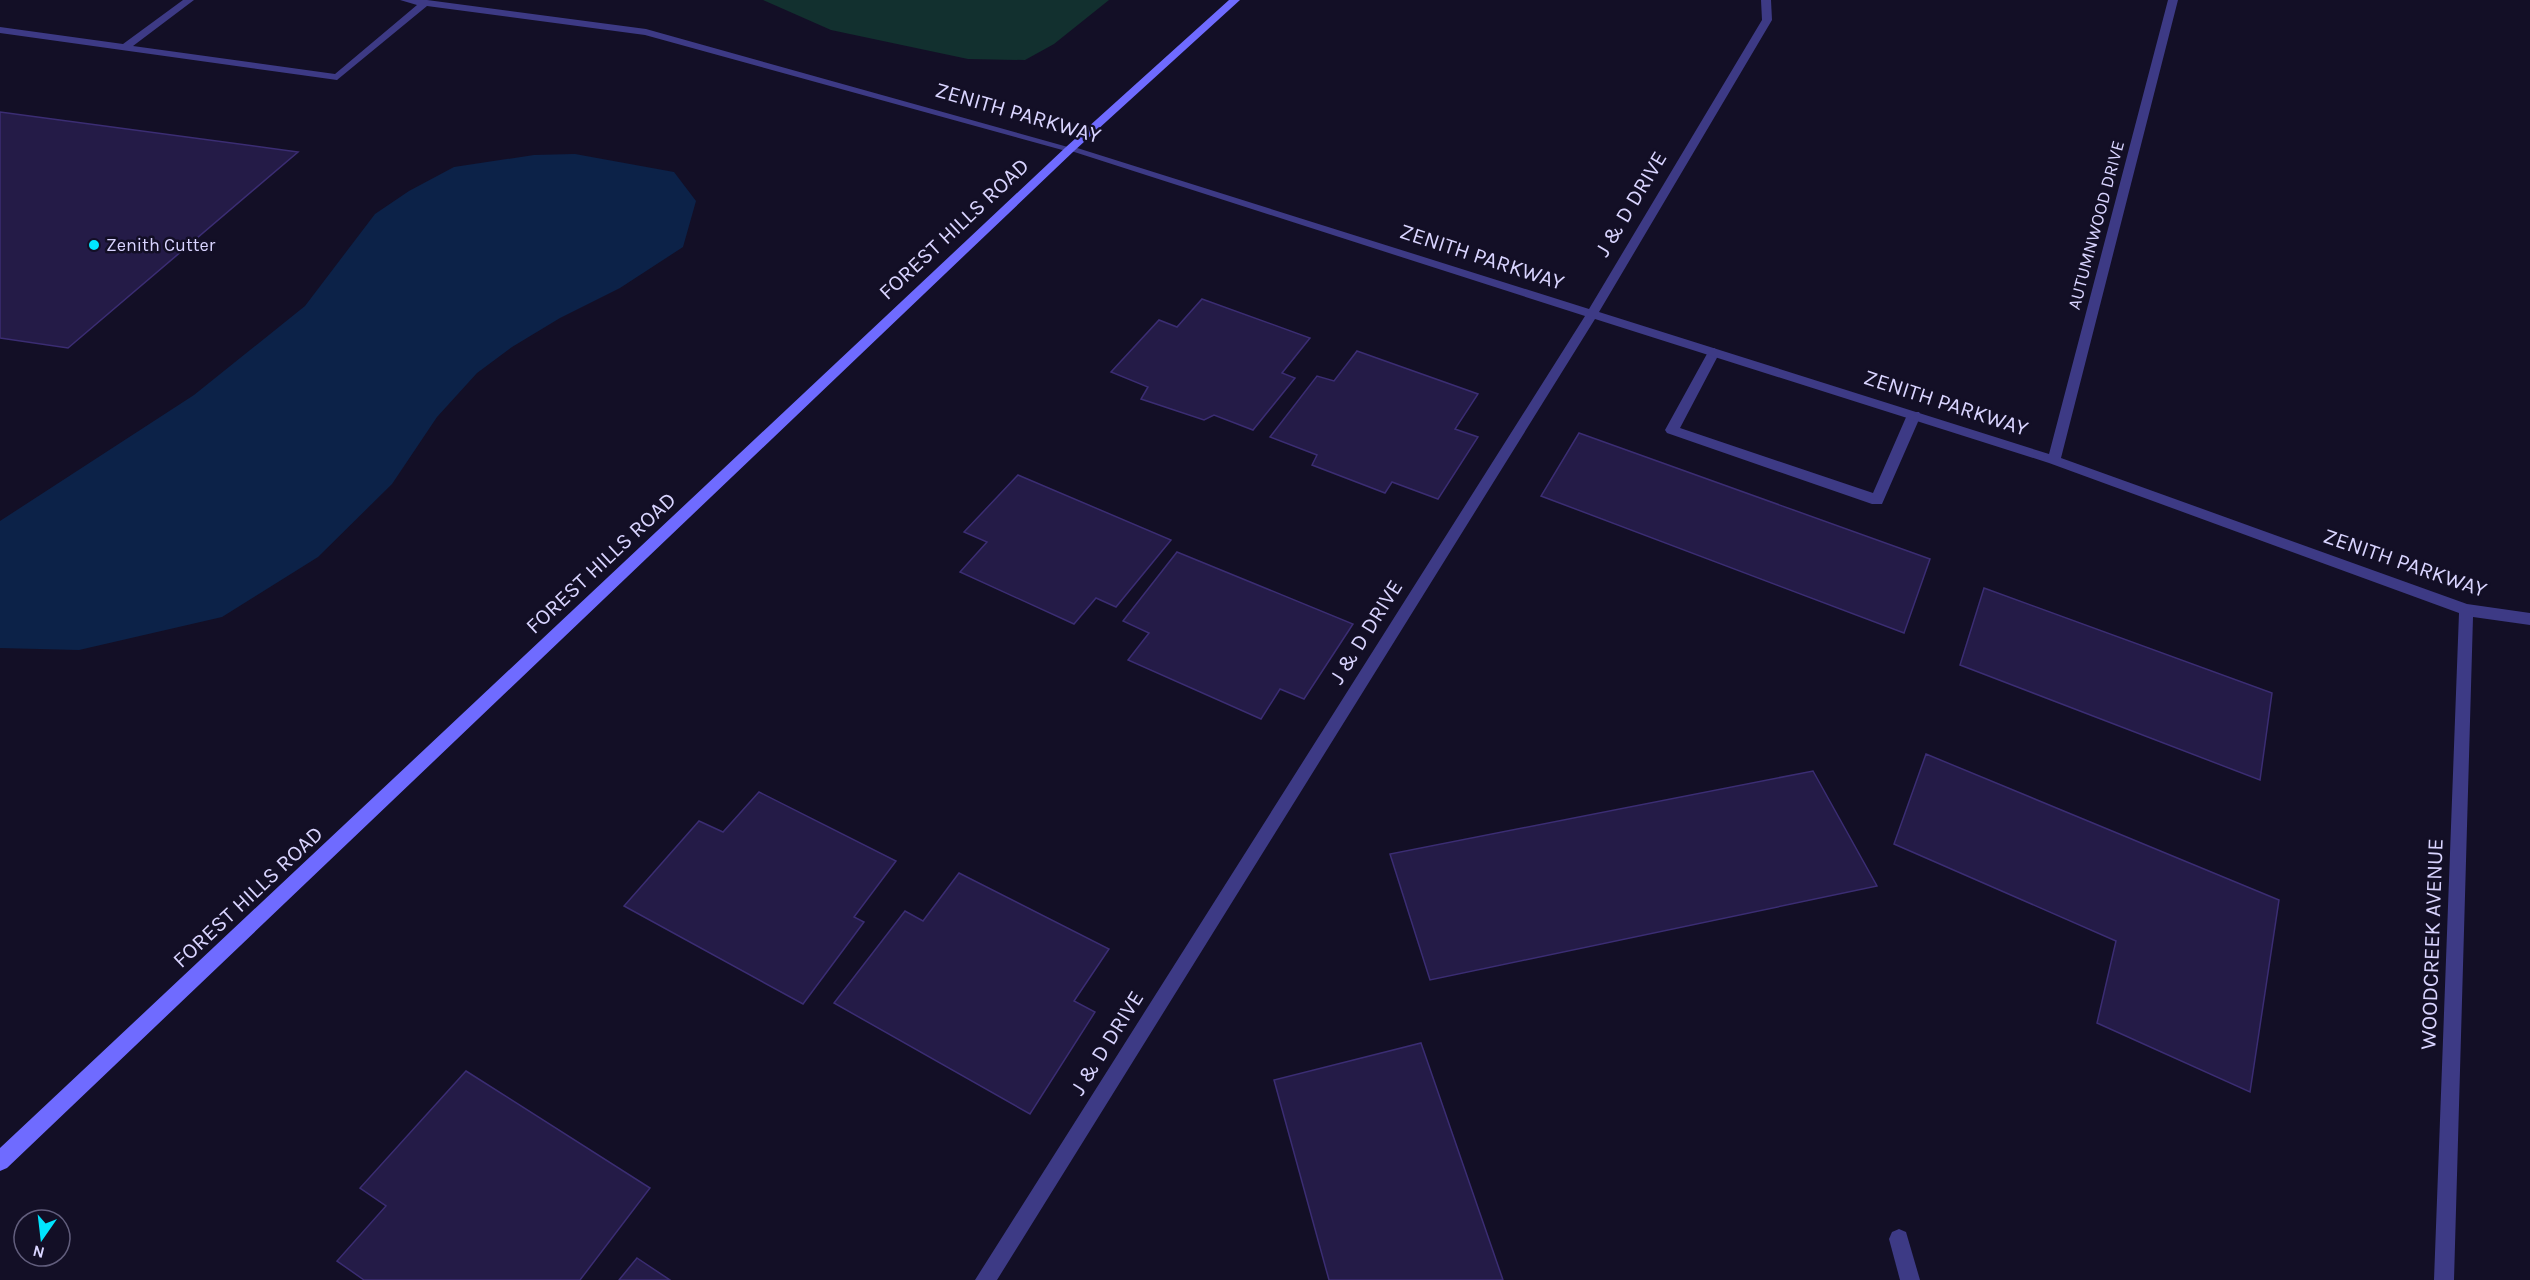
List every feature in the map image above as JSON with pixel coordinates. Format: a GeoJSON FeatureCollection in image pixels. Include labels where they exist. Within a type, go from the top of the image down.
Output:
{"type":"FeatureCollection","features":[{"type":"Feature","properties":{"kind":"street"},"geometry":{"type":"LineString","coordinates":[[125,47],[189,0]]}},
{"type":"Feature","properties":{"kind":"street","name":"ZENITH PARKWAY"},"geometry":{"type":"LineString","coordinates":[[405,0],[646,32],[1070,149],[2054,460],[2466,610],[2530,620]]}},
{"type":"Feature","properties":{"kind":"street","name":"FOREST HILLS ROAD"},"geometry":{"type":"LineString","coordinates":[[0,1161],[1070,149],[1235,0]]}},
{"type":"Feature","properties":{"kind":"street","name":"J & D DRIVE"},"geometry":{"type":"LineString","coordinates":[[985,1280],[1592,314],[1767,20],[1766,0]]}},
{"type":"Feature","properties":{"kind":"street","name":"AUTUMNWOOD DRIVE"},"geometry":{"type":"LineString","coordinates":[[2054,460],[2173,0]]}},
{"type":"Feature","properties":{"kind":"street"},"geometry":{"type":"LineString","coordinates":[[0,30],[337,77],[425,3]]}},
{"type":"Feature","properties":{"kind":"street"},"geometry":{"type":"LineString","coordinates":[[1714,352],[1672,429],[1877,500],[1914,415]]}},
{"type":"Feature","properties":{"kind":"street","name":"WOODCREEK AVENUE"},"geometry":{"type":"LineString","coordinates":[[2444,1280],[2466,610]]}},
{"type":"Feature","properties":{"kind":"street"},"geometry":{"type":"LineString","coordinates":[[1899,1239],[1910,1280]]}},
{"type":"Feature","properties":{"kind":"green space"},"geometry":{"type":"Polygon","coordinates":[[[763,0],[1109,0],[1054,44],[1025,60],[968,59],[831,30],[763,0]]]}},
{"type":"Feature","properties":{"kind":"water"},"geometry":{"type":"Polygon","coordinates":[[[575,154],[674,172],[696,201],[683,247],[620,288],[560,318],[512,347],[477,373],[437,417],[392,484],[318,557],[222,617],[79,650],[0,648],[0,521],[194,395],[305,306],[375,214],[409,191],[454,167],[534,155],[575,154]]]}},
{"type":"Feature","properties":{"kind":"building","name":"Zenith Cutter"},"geometry":{"type":"Polygon","coordinates":[[[0,112],[298,152],[68,348],[0,338],[0,112]]]}},
{"type":"Feature","properties":{"kind":"building"},"geometry":{"type":"Polygon","coordinates":[[[1202,299],[1310,338],[1282,373],[1295,378],[1253,430],[1214,415],[1204,420],[1141,399],[1148,387],[1111,372],[1159,320],[1177,327],[1202,299]]]}},
{"type":"Feature","properties":{"kind":"building"},"geometry":{"type":"Polygon","coordinates":[[[1357,351],[1478,394],[1455,429],[1478,437],[1438,499],[1392,482],[1385,493],[1312,465],[1317,455],[1270,437],[1317,376],[1334,381],[1357,351]]]}},
{"type":"Feature","properties":{"kind":"building"},"geometry":{"type":"Polygon","coordinates":[[[1579,433],[1930,559],[1904,633],[1541,496],[1579,433]]]}},
{"type":"Feature","properties":{"kind":"building"},"geometry":{"type":"Polygon","coordinates":[[[1018,475],[1171,540],[1116,607],[1096,598],[1074,624],[960,572],[987,542],[964,532],[1018,475]]]}},
{"type":"Feature","properties":{"kind":"building"},"geometry":{"type":"Polygon","coordinates":[[[1177,552],[1353,624],[1304,699],[1280,689],[1261,719],[1128,660],[1149,633],[1123,621],[1177,552]]]}},
{"type":"Feature","properties":{"kind":"building"},"geometry":{"type":"Polygon","coordinates":[[[1984,588],[2272,693],[2260,780],[1960,665],[1984,588]]]}},
{"type":"Feature","properties":{"kind":"building"},"geometry":{"type":"Polygon","coordinates":[[[1926,754],[2279,900],[2250,1092],[2097,1023],[2116,941],[1894,844],[1926,754]]]}},
{"type":"Feature","properties":{"kind":"building"},"geometry":{"type":"Polygon","coordinates":[[[1813,771],[1877,886],[1430,980],[1390,854],[1813,771]]]}},
{"type":"Feature","properties":{"kind":"building"},"geometry":{"type":"Polygon","coordinates":[[[759,792],[896,861],[854,917],[864,922],[803,1004],[624,906],[699,821],[723,832],[759,792]]]}},
{"type":"Feature","properties":{"kind":"building"},"geometry":{"type":"Polygon","coordinates":[[[959,873],[1109,949],[1074,1001],[1095,1012],[1030,1114],[834,1003],[905,911],[923,921],[959,873]]]}},
{"type":"Feature","properties":{"kind":"building"},"geometry":{"type":"Polygon","coordinates":[[[1421,1043],[1503,1280],[1329,1280],[1274,1080],[1421,1043]]]}},
{"type":"Feature","properties":{"kind":"building"},"geometry":{"type":"Polygon","coordinates":[[[466,1071],[650,1188],[580,1280],[364,1280],[337,1261],[386,1206],[360,1188],[466,1071]]]}},
{"type":"Feature","properties":{"kind":"building"},"geometry":{"type":"Polygon","coordinates":[[[637,1258],[670,1280],[619,1280],[637,1258]]]}},
{"type":"Feature","properties":{"kind":"place","name":"Zenith Cutter"},"geometry":{"type":"Point","coordinates":[94,245]}}]}
